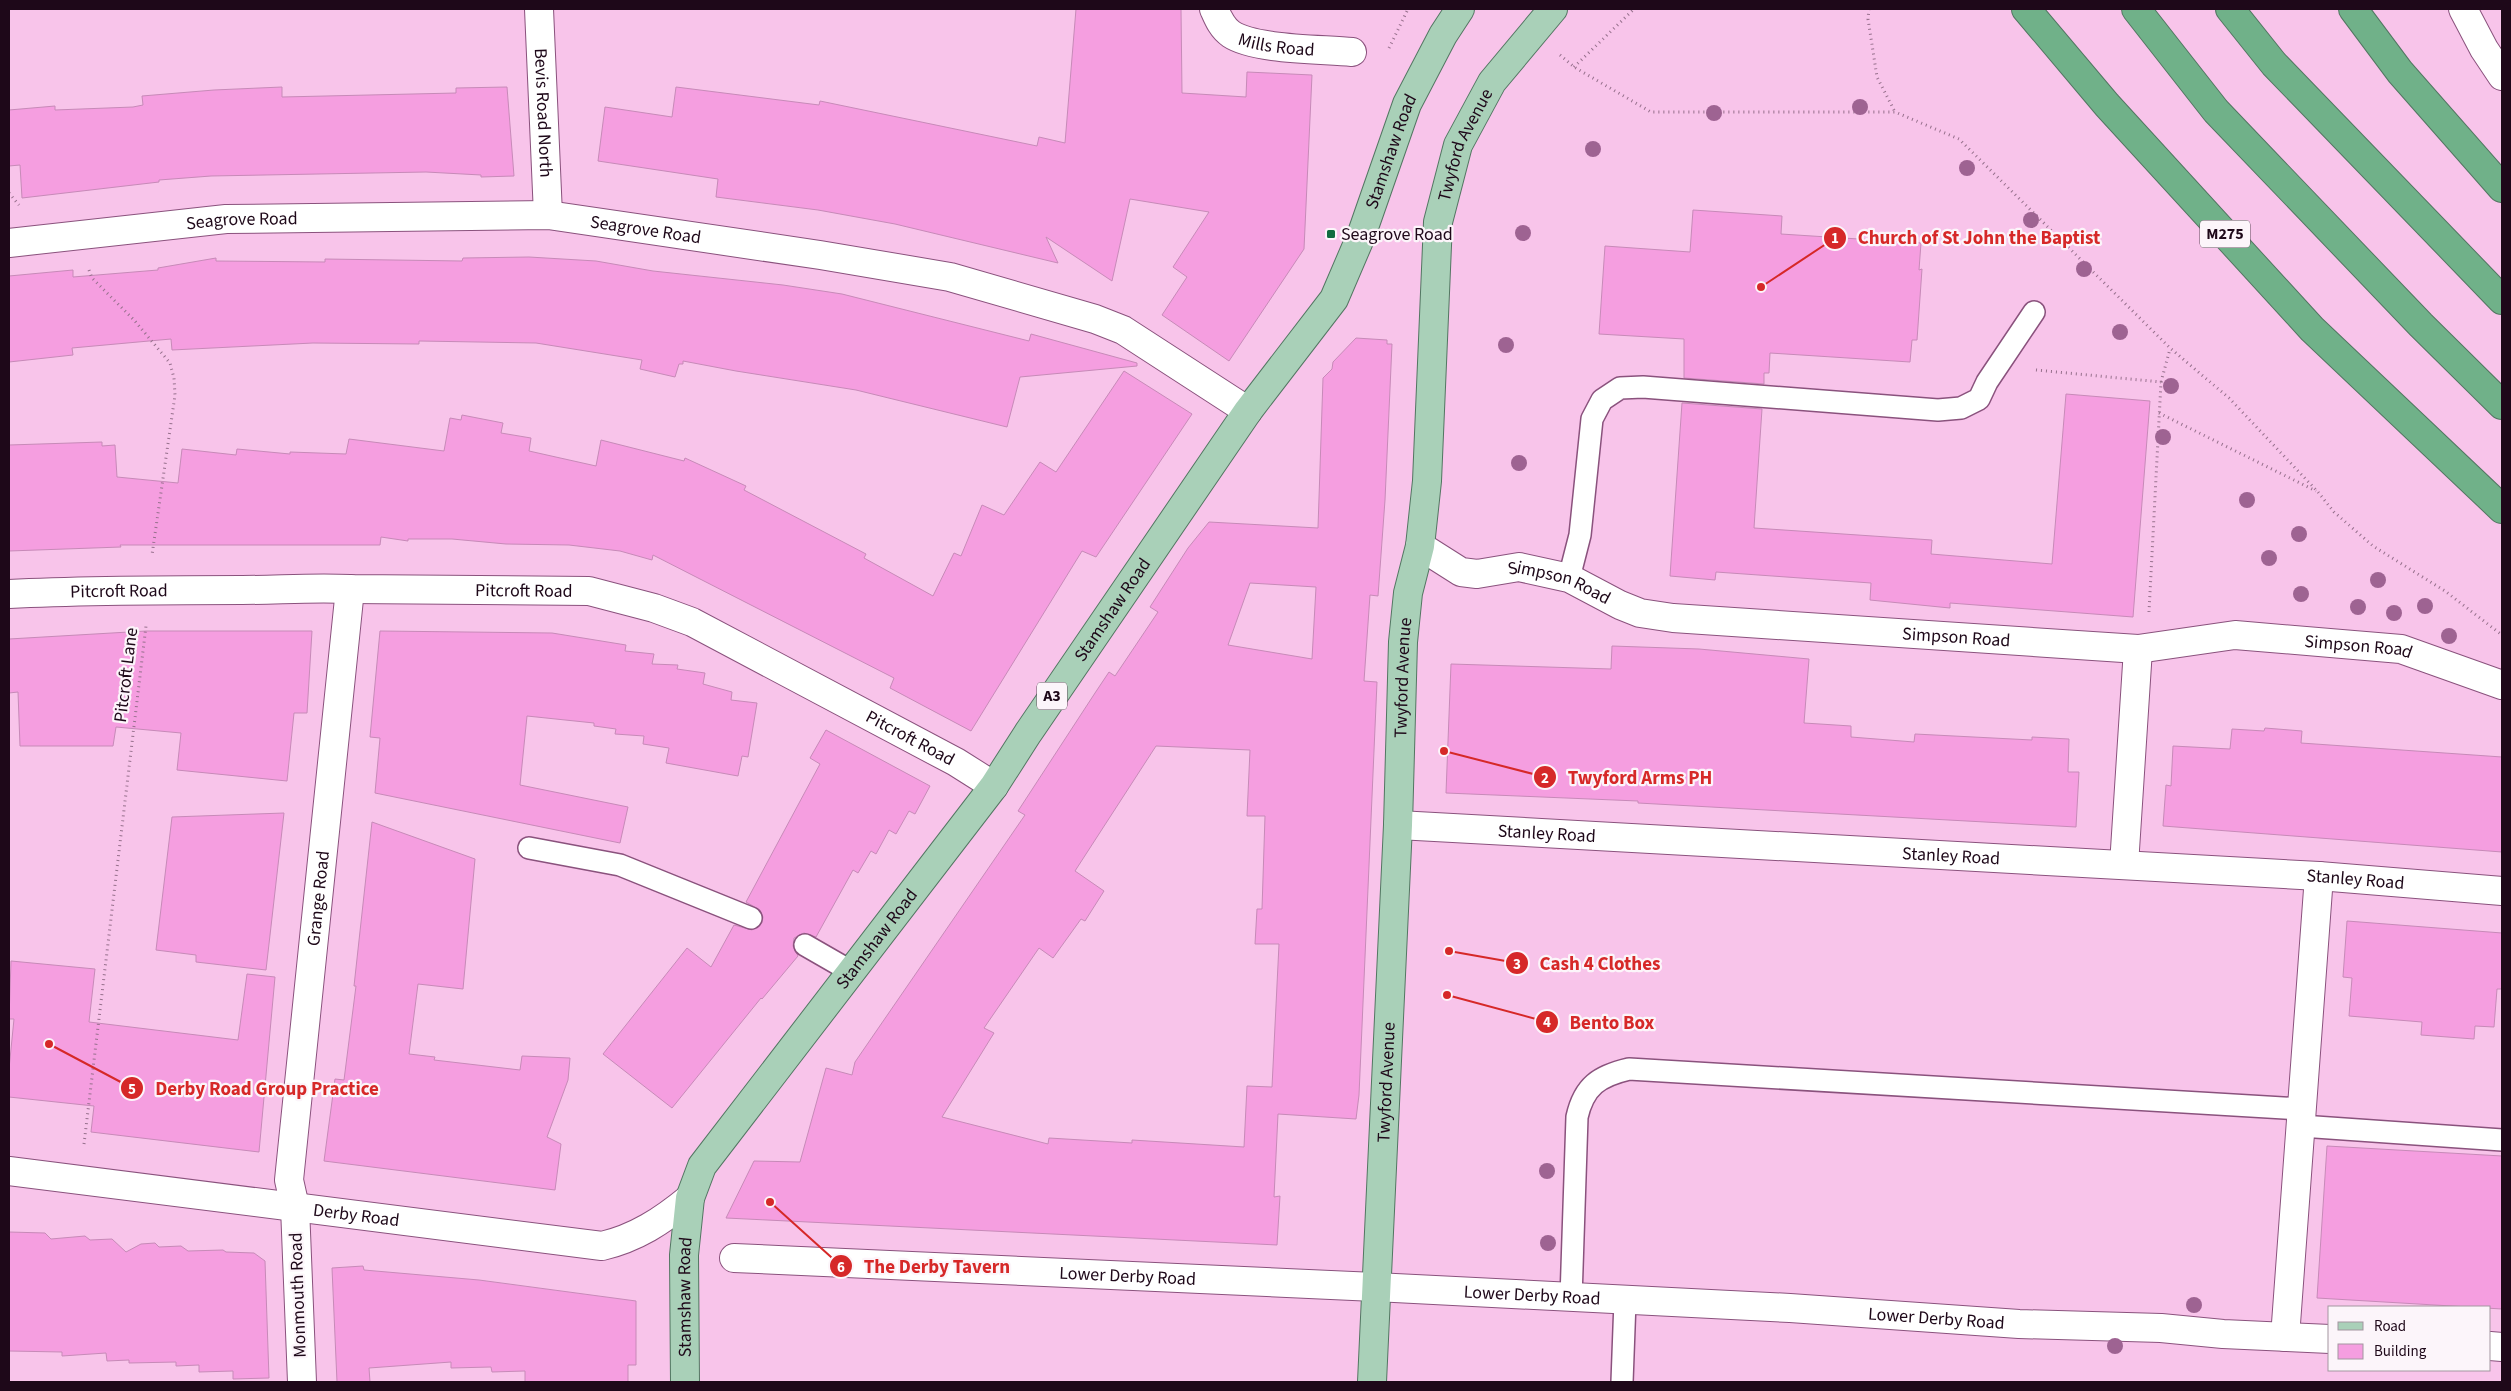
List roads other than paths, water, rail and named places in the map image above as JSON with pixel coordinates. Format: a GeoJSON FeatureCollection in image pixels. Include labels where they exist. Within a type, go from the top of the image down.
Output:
{"type":"FeatureCollection","features":[{"type":"Feature","properties":{"kind":"highway","name":"M275"},"geometry":{"type":"LineString","coordinates":[[2026,9],[2107,105],[2312,329],[2502,509]]}},
{"type":"Feature","properties":{"kind":"highway"},"geometry":{"type":"LineString","coordinates":[[2136,9],[2216,111],[2421,325],[2502,405]]}},
{"type":"Feature","properties":{"kind":"highway"},"geometry":{"type":"LineString","coordinates":[[2230,9],[2274,64],[2502,300]]}},
{"type":"Feature","properties":{"kind":"highway"},"geometry":{"type":"LineString","coordinates":[[2353,9],[2400,72],[2502,188]]}},
{"type":"Feature","properties":{"kind":"main road","name":"Stamshaw Road"},"geometry":{"type":"LineString","coordinates":[[685,1382],[684,1255],[690,1198],[702,1166],[994,786],[1028,732],[1248,411],[1334,299],[1361,236],[1407,104],[1443,35],[1460,9]]}},
{"type":"Feature","properties":{"kind":"main road","name":"Twyford Avenue"},"geometry":{"type":"LineString","coordinates":[[1372,1382],[1398,825],[1403,642],[1408,593],[1420,546],[1427,481],[1438,222],[1458,146],[1492,82],[1553,9]]}},
{"type":"Feature","properties":{"kind":"street","name":"Bevis Road North"},"geometry":{"type":"LineString","coordinates":[[539,9],[548,215]]}},
{"type":"Feature","properties":{"kind":"street","name":"Mills Road"},"geometry":{"type":"LineString","coordinates":[[1214,9],[1219,21],[1231,34],[1247,40],[1265,44],[1352,52]]}},
{"type":"Feature","properties":{"kind":"street"},"geometry":{"type":"LineString","coordinates":[[2464,9],[2484,49],[2502,76]]}},
{"type":"Feature","properties":{"kind":"street","name":"Seagrove Road"},"geometry":{"type":"LineString","coordinates":[[9,243],[77,237],[159,225],[226,219],[548,215],[820,255],[950,277],[1095,319],[1123,330],[1248,411]]}},
{"type":"Feature","properties":{"kind":"street","name":"Simpson Road"},"geometry":{"type":"LineString","coordinates":[[1420,546],[1461,572],[1477,574],[1519,568],[1569,578],[1620,606],[1640,613],[1674,618],[2142,648],[2235,635],[2401,649],[2502,685]]}},
{"type":"Feature","properties":{"kind":"street","name":"Pitcroft Road"},"geometry":{"type":"LineString","coordinates":[[9,594],[114,589],[315,587],[589,591],[639,604],[692,622],[947,757],[994,786]]}},
{"type":"Feature","properties":{"kind":"street","name":"Grange Road"},"geometry":{"type":"LineString","coordinates":[[295,1207],[289,1180],[350,589]]}},
{"type":"Feature","properties":{"kind":"street"},"geometry":{"type":"LineString","coordinates":[[2124,866],[2142,648]]}},
{"type":"Feature","properties":{"kind":"street","name":"Stanley Road"},"geometry":{"type":"LineString","coordinates":[[1398,825],[2319,876],[2502,892]]}},
{"type":"Feature","properties":{"kind":"street"},"geometry":{"type":"LineString","coordinates":[[2285,1337],[2319,876]]}},
{"type":"Feature","properties":{"kind":"street","name":"Derby Road"},"geometry":{"type":"LineString","coordinates":[[9,1172],[602,1246],[627,1240],[672,1213],[690,1198]]}},
{"type":"Feature","properties":{"kind":"street","name":"Monmouth Road"},"geometry":{"type":"LineString","coordinates":[[295,1207],[302,1382]]}},
{"type":"Feature","properties":{"kind":"street","name":"Lower Derby Road"},"geometry":{"type":"LineString","coordinates":[[734,1258],[1790,1308],[2020,1324],[2161,1328],[2328,1339]]}},
{"type":"Feature","properties":{"kind":"lane"},"geometry":{"type":"LineString","coordinates":[[1569,578],[1580,535],[1592,419],[1602,400],[1620,388],[1643,387],[1938,410],[1961,408],[1979,399],[2005,355],[2034,312]]}},
{"type":"Feature","properties":{"kind":"lane"},"geometry":{"type":"LineString","coordinates":[[529,848],[620,865],[751,918]]}},
{"type":"Feature","properties":{"kind":"lane"},"geometry":{"type":"LineString","coordinates":[[805,945],[852,972]]}},
{"type":"Feature","properties":{"kind":"lane"},"geometry":{"type":"LineString","coordinates":[[1571,1298],[1577,1117],[1581,1099],[1593,1083],[1611,1073],[1629,1069],[2302,1117],[2502,1140]]}},
{"type":"Feature","properties":{"kind":"lane"},"geometry":{"type":"LineString","coordinates":[[1622,1382],[1626,1301]]}},
{"type":"Feature","properties":{"kind":"place","name":"Seagrove Road"},"geometry":{"type":"Point","coordinates":[1331,234]}},
{"type":"Feature","properties":{"kind":"place","name":"Church of St John the Baptist"},"geometry":{"type":"Point","coordinates":[1761,287]}},
{"type":"Feature","properties":{"kind":"place","name":"Twyford Arms PH"},"geometry":{"type":"Point","coordinates":[1444,751]}},
{"type":"Feature","properties":{"kind":"place","name":"Cash 4 Clothes"},"geometry":{"type":"Point","coordinates":[1449,951]}},
{"type":"Feature","properties":{"kind":"place","name":"Bento Box"},"geometry":{"type":"Point","coordinates":[1447,995]}},
{"type":"Feature","properties":{"kind":"place","name":"Derby Road Group Practice"},"geometry":{"type":"Point","coordinates":[49,1044]}},
{"type":"Feature","properties":{"kind":"place","name":"The Derby Tavern"},"geometry":{"type":"Point","coordinates":[770,1202]}}]}
